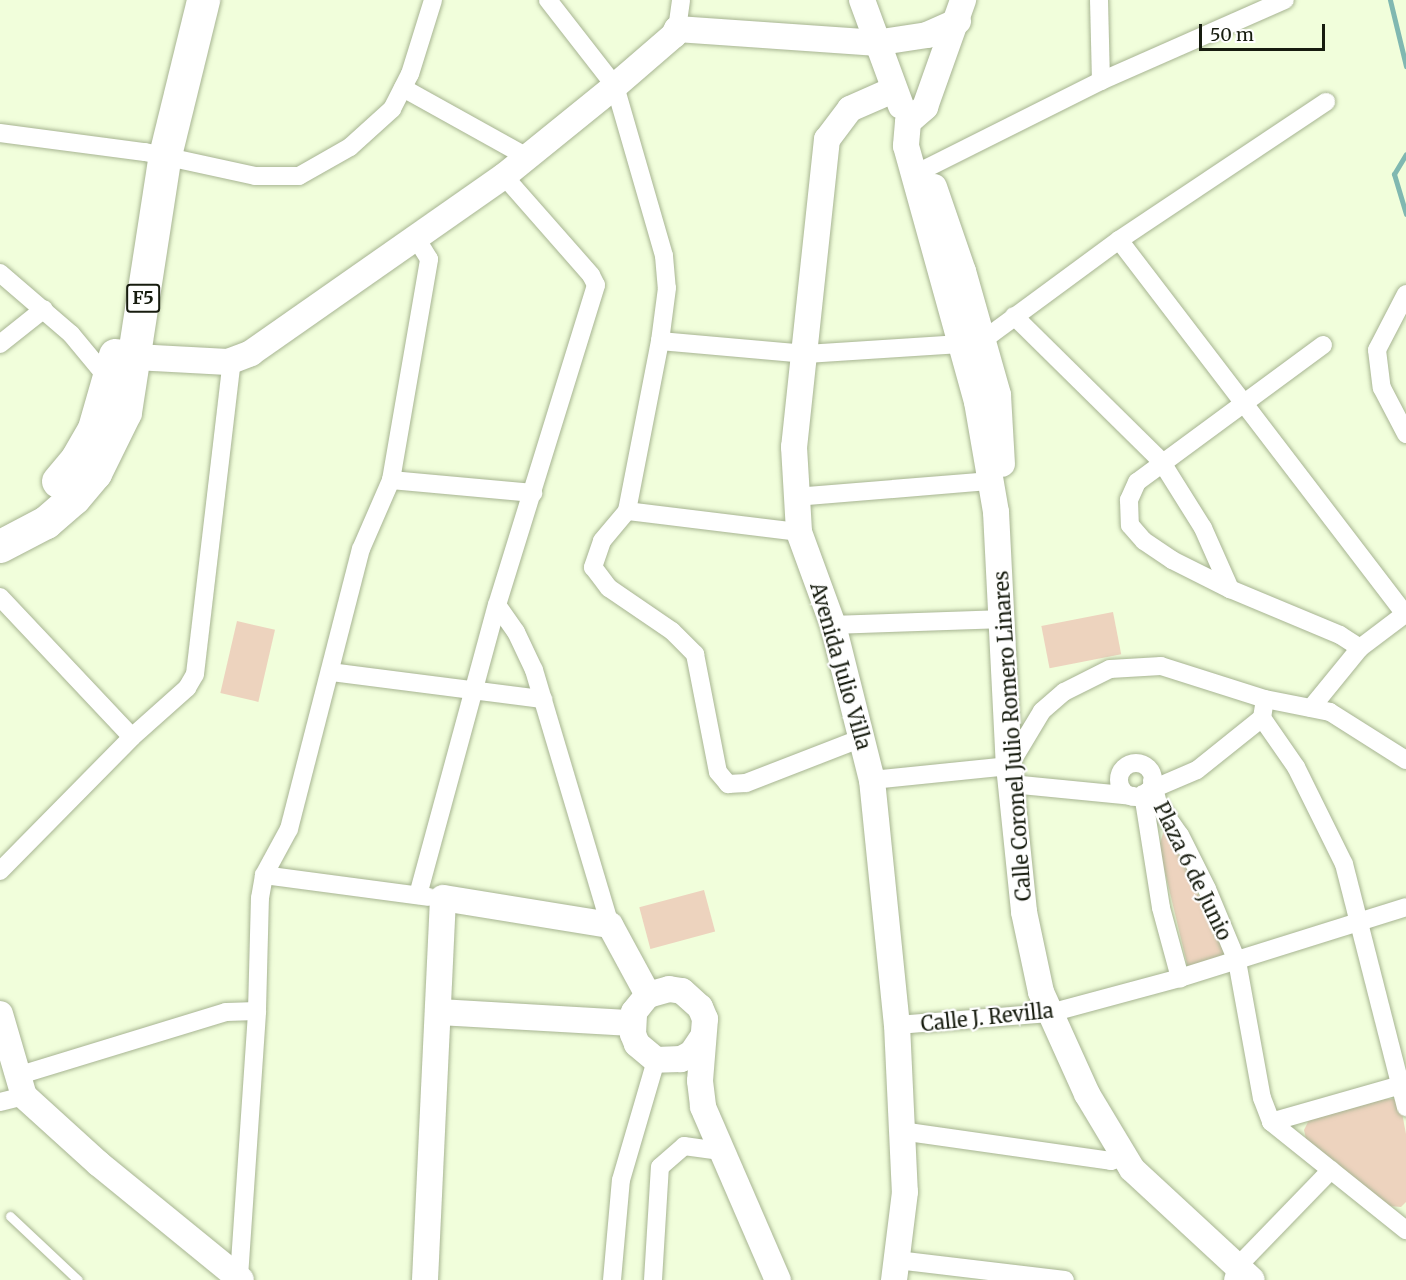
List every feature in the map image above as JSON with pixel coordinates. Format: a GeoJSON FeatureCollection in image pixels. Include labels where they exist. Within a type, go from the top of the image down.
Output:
{"type":"FeatureCollection","features":[{"type":"Feature","properties":{"kind":"highway","name":"F5"},"geometry":{"type":"LineString","coordinates":[[0,546],[46,522],[95,473],[125,412],[125,353],[155,153],[183,0]]}},
{"type":"Feature","properties":{"kind":"highway","name":"F5"},"geometry":{"type":"LineString","coordinates":[[155,153],[203,0]]}},
{"type":"Feature","properties":{"kind":"highway","name":"F5"},"geometry":{"type":"LineString","coordinates":[[0,522],[50,491],[77,458],[94,428],[110,381],[125,353]]}},
{"type":"Feature","properties":{"kind":"street"},"geometry":{"type":"LineString","coordinates":[[0,133],[155,153],[255,176],[299,176],[328,163],[373,130],[392,109],[403,88],[433,0]]}},
{"type":"Feature","properties":{"kind":"street"},"geometry":{"type":"LineString","coordinates":[[548,0],[615,86],[664,256],[667,288],[660,341],[627,511],[602,541],[593,567],[609,588],[672,631],[695,654],[718,772],[728,784],[746,783],[862,738]]}},
{"type":"Feature","properties":{"kind":"street"},"geometry":{"type":"LineString","coordinates":[[125,353],[232,360],[251,353],[417,240],[504,176],[615,86],[674,35],[681,0]]}},
{"type":"Feature","properties":{"kind":"street"},"geometry":{"type":"LineString","coordinates":[[862,0],[875,43],[908,122],[925,107],[961,11]]}},
{"type":"Feature","properties":{"kind":"street"},"geometry":{"type":"LineString","coordinates":[[1099,0],[1101,81]]}},
{"type":"Feature","properties":{"kind":"street"},"geometry":{"type":"LineString","coordinates":[[927,168],[1101,81],[1284,0]]}},
{"type":"Feature","properties":{"kind":"street"},"geometry":{"type":"LineString","coordinates":[[677,29],[875,43],[927,35],[961,11]]}},
{"type":"Feature","properties":{"kind":"street"},"geometry":{"type":"LineString","coordinates":[[403,88],[527,157]]}},
{"type":"Feature","properties":{"kind":"street","name":"Avenida Julio Villa"},"geometry":{"type":"LineString","coordinates":[[894,90],[850,109],[827,139],[806,354],[794,447],[795,497],[799,532],[833,625],[872,780],[897,1025],[905,1192],[895,1270]]}},
{"type":"Feature","properties":{"kind":"street"},"geometry":{"type":"LineString","coordinates":[[660,341],[806,354],[972,343],[1014,316],[1119,240],[1326,102]]}},
{"type":"Feature","properties":{"kind":"street","name":"Calle Coronel Julio Romero Linares"},"geometry":{"type":"LineString","coordinates":[[908,122],[927,168],[972,343],[976,402],[996,512],[1010,775],[1024,912],[1041,992],[1087,1094],[1132,1169],[1241,1276]]}},
{"type":"Feature","properties":{"kind":"street","name":"Calle Coronel Julio Romero Linares"},"geometry":{"type":"LineString","coordinates":[[908,122],[906,146],[972,343],[998,395],[1002,470],[996,512]]}},
{"type":"Feature","properties":{"kind":"street"},"geometry":{"type":"LineString","coordinates":[[425,1280],[439,1012],[430,897],[473,691],[497,604],[596,285],[591,274],[504,176]]}},
{"type":"Feature","properties":{"kind":"street"},"geometry":{"type":"LineString","coordinates":[[237,1279],[257,1011],[260,898],[264,875],[289,829],[361,549],[391,480],[429,258],[417,240]]}},
{"type":"Feature","properties":{"kind":"street"},"geometry":{"type":"LineString","coordinates":[[1119,240],[1241,402],[1406,614],[1360,648],[1311,708]]}},
{"type":"Feature","properties":{"kind":"street"},"geometry":{"type":"LineString","coordinates":[[0,273],[71,334],[110,381]]}},
{"type":"Feature","properties":{"kind":"street"},"geometry":{"type":"LineString","coordinates":[[1406,294],[1377,350],[1382,388],[1406,434]]}},
{"type":"Feature","properties":{"kind":"street"},"geometry":{"type":"LineString","coordinates":[[0,344],[44,309]]}},
{"type":"Feature","properties":{"kind":"street"},"geometry":{"type":"LineString","coordinates":[[1014,316],[1161,461],[1203,528],[1230,589]]}},
{"type":"Feature","properties":{"kind":"street"},"geometry":{"type":"LineString","coordinates":[[1323,345],[1241,402],[1161,461],[1137,482],[1128,500],[1130,525],[1172,560],[1230,589],[1340,635],[1360,648]]}},
{"type":"Feature","properties":{"kind":"street"},"geometry":{"type":"LineString","coordinates":[[0,871],[132,737],[188,688],[199,662],[232,360]]}},
{"type":"Feature","properties":{"kind":"street"},"geometry":{"type":"LineString","coordinates":[[391,480],[532,493]]}},
{"type":"Feature","properties":{"kind":"street"},"geometry":{"type":"LineString","coordinates":[[795,497],[991,481]]}},
{"type":"Feature","properties":{"kind":"street"},"geometry":{"type":"LineString","coordinates":[[627,511],[799,532]]}},
{"type":"Feature","properties":{"kind":"street"},"geometry":{"type":"LineString","coordinates":[[0,597],[132,737]]}},
{"type":"Feature","properties":{"kind":"street"},"geometry":{"type":"LineString","coordinates":[[497,604],[516,632],[543,699],[610,925],[648,995]]}},
{"type":"Feature","properties":{"kind":"street"},"geometry":{"type":"LineString","coordinates":[[833,625],[1003,619]]}},
{"type":"Feature","properties":{"kind":"street"},"geometry":{"type":"LineString","coordinates":[[1010,775],[1042,711],[1064,692],[1110,669],[1161,666],[1265,699],[1330,712],[1406,760]]}},
{"type":"Feature","properties":{"kind":"street"},"geometry":{"type":"LineString","coordinates":[[331,672],[543,699]]}},
{"type":"Feature","properties":{"kind":"street"},"geometry":{"type":"LineString","coordinates":[[872,780],[1010,775],[1101,793],[1146,790],[1197,770],[1262,718],[1265,699]]}},
{"type":"Feature","properties":{"kind":"street"},"geometry":{"type":"LineString","coordinates":[[1262,718],[1296,767],[1344,864],[1406,1107]]}},
{"type":"Feature","properties":{"kind":"street"},"geometry":{"type":"LineString","coordinates":[[1101,793],[1119,776],[1125,766],[1136,763],[1150,771],[1146,790]]}},
{"type":"Feature","properties":{"kind":"street"},"geometry":{"type":"LineString","coordinates":[[1119,776],[1123,791],[1146,790]]}},
{"type":"Feature","properties":{"kind":"street","name":"Plaza 6 de Junio"},"geometry":{"type":"LineString","coordinates":[[1146,790],[1179,835],[1207,889],[1237,961],[1262,1098],[1271,1122]]}},
{"type":"Feature","properties":{"kind":"street","name":"Plaza 6 de Junio"},"geometry":{"type":"LineString","coordinates":[[1146,790],[1161,908],[1180,978]]}},
{"type":"Feature","properties":{"kind":"street"},"geometry":{"type":"LineString","coordinates":[[264,875],[430,897],[610,925]]}},
{"type":"Feature","properties":{"kind":"street","name":"Calle J. Revilla"},"geometry":{"type":"LineString","coordinates":[[897,1025],[1050,1013],[1180,978],[1406,907]]}},
{"type":"Feature","properties":{"kind":"street"},"geometry":{"type":"LineString","coordinates":[[703,1107],[663,1061],[637,1044],[632,1023],[640,1002],[648,995],[669,989],[693,998],[705,1019],[699,1082],[703,1107],[778,1280]]}},
{"type":"Feature","properties":{"kind":"street"},"geometry":{"type":"LineString","coordinates":[[0,1102],[22,1085],[226,1012],[257,1011]]}},
{"type":"Feature","properties":{"kind":"street"},"geometry":{"type":"LineString","coordinates":[[439,1012],[632,1023]]}},
{"type":"Feature","properties":{"kind":"street"},"geometry":{"type":"LineString","coordinates":[[0,1014],[22,1085],[99,1164],[237,1279]]}},
{"type":"Feature","properties":{"kind":"street"},"geometry":{"type":"LineString","coordinates":[[663,1061],[692,1053],[702,1038]]}},
{"type":"Feature","properties":{"kind":"street"},"geometry":{"type":"LineString","coordinates":[[612,1280],[621,1180],[663,1061]]}},
{"type":"Feature","properties":{"kind":"street"},"geometry":{"type":"LineString","coordinates":[[1271,1122],[1401,1085]]}},
{"type":"Feature","properties":{"kind":"street"},"geometry":{"type":"LineString","coordinates":[[1271,1122],[1404,1225]]}},
{"type":"Feature","properties":{"kind":"street"},"geometry":{"type":"LineString","coordinates":[[901,1131],[1111,1161],[1124,1156]]}},
{"type":"Feature","properties":{"kind":"street"},"geometry":{"type":"LineString","coordinates":[[653,1280],[660,1167],[684,1146],[721,1151]]}},
{"type":"Feature","properties":{"kind":"street"},"geometry":{"type":"LineString","coordinates":[[1241,1276],[1331,1170]]}},
{"type":"Feature","properties":{"kind":"street"},"geometry":{"type":"LineString","coordinates":[[895,1270],[1065,1280]]}},
{"type":"Feature","properties":{"kind":"lane"},"geometry":{"type":"LineString","coordinates":[[10,1216],[78,1280]]}},
{"type":"Feature","properties":{"kind":"shaded area"},"geometry":{"type":"Polygon","coordinates":[[[1113,612],[1121,654],[1050,668],[1041,626],[1113,612]]]}},
{"type":"Feature","properties":{"kind":"shaded area"},"geometry":{"type":"Polygon","coordinates":[[[237,621],[275,630],[258,702],[220,693],[237,621]]]}},
{"type":"Feature","properties":{"kind":"shaded area"},"geometry":{"type":"Polygon","coordinates":[[[1164,830],[1176,841],[1226,958],[1188,968],[1159,847],[1164,830]]]}},
{"type":"Feature","properties":{"kind":"shaded area"},"geometry":{"type":"Polygon","coordinates":[[[704,890],[715,932],[650,949],[639,907],[704,890]]]}},
{"type":"Feature","properties":{"kind":"shaded area"},"geometry":{"type":"Polygon","coordinates":[[[1385,1099],[1395,1099],[1401,1108],[1406,1134],[1406,1202],[1401,1207],[1389,1206],[1306,1139],[1304,1130],[1309,1120],[1385,1099]]]}},
{"type":"Feature","properties":{"kind":"waterway"},"geometry":{"type":"LineString","coordinates":[[1390,0],[1406,66]]}},
{"type":"Feature","properties":{"kind":"waterway"},"geometry":{"type":"LineString","coordinates":[[1406,154],[1394,174],[1406,214]]}}]}
